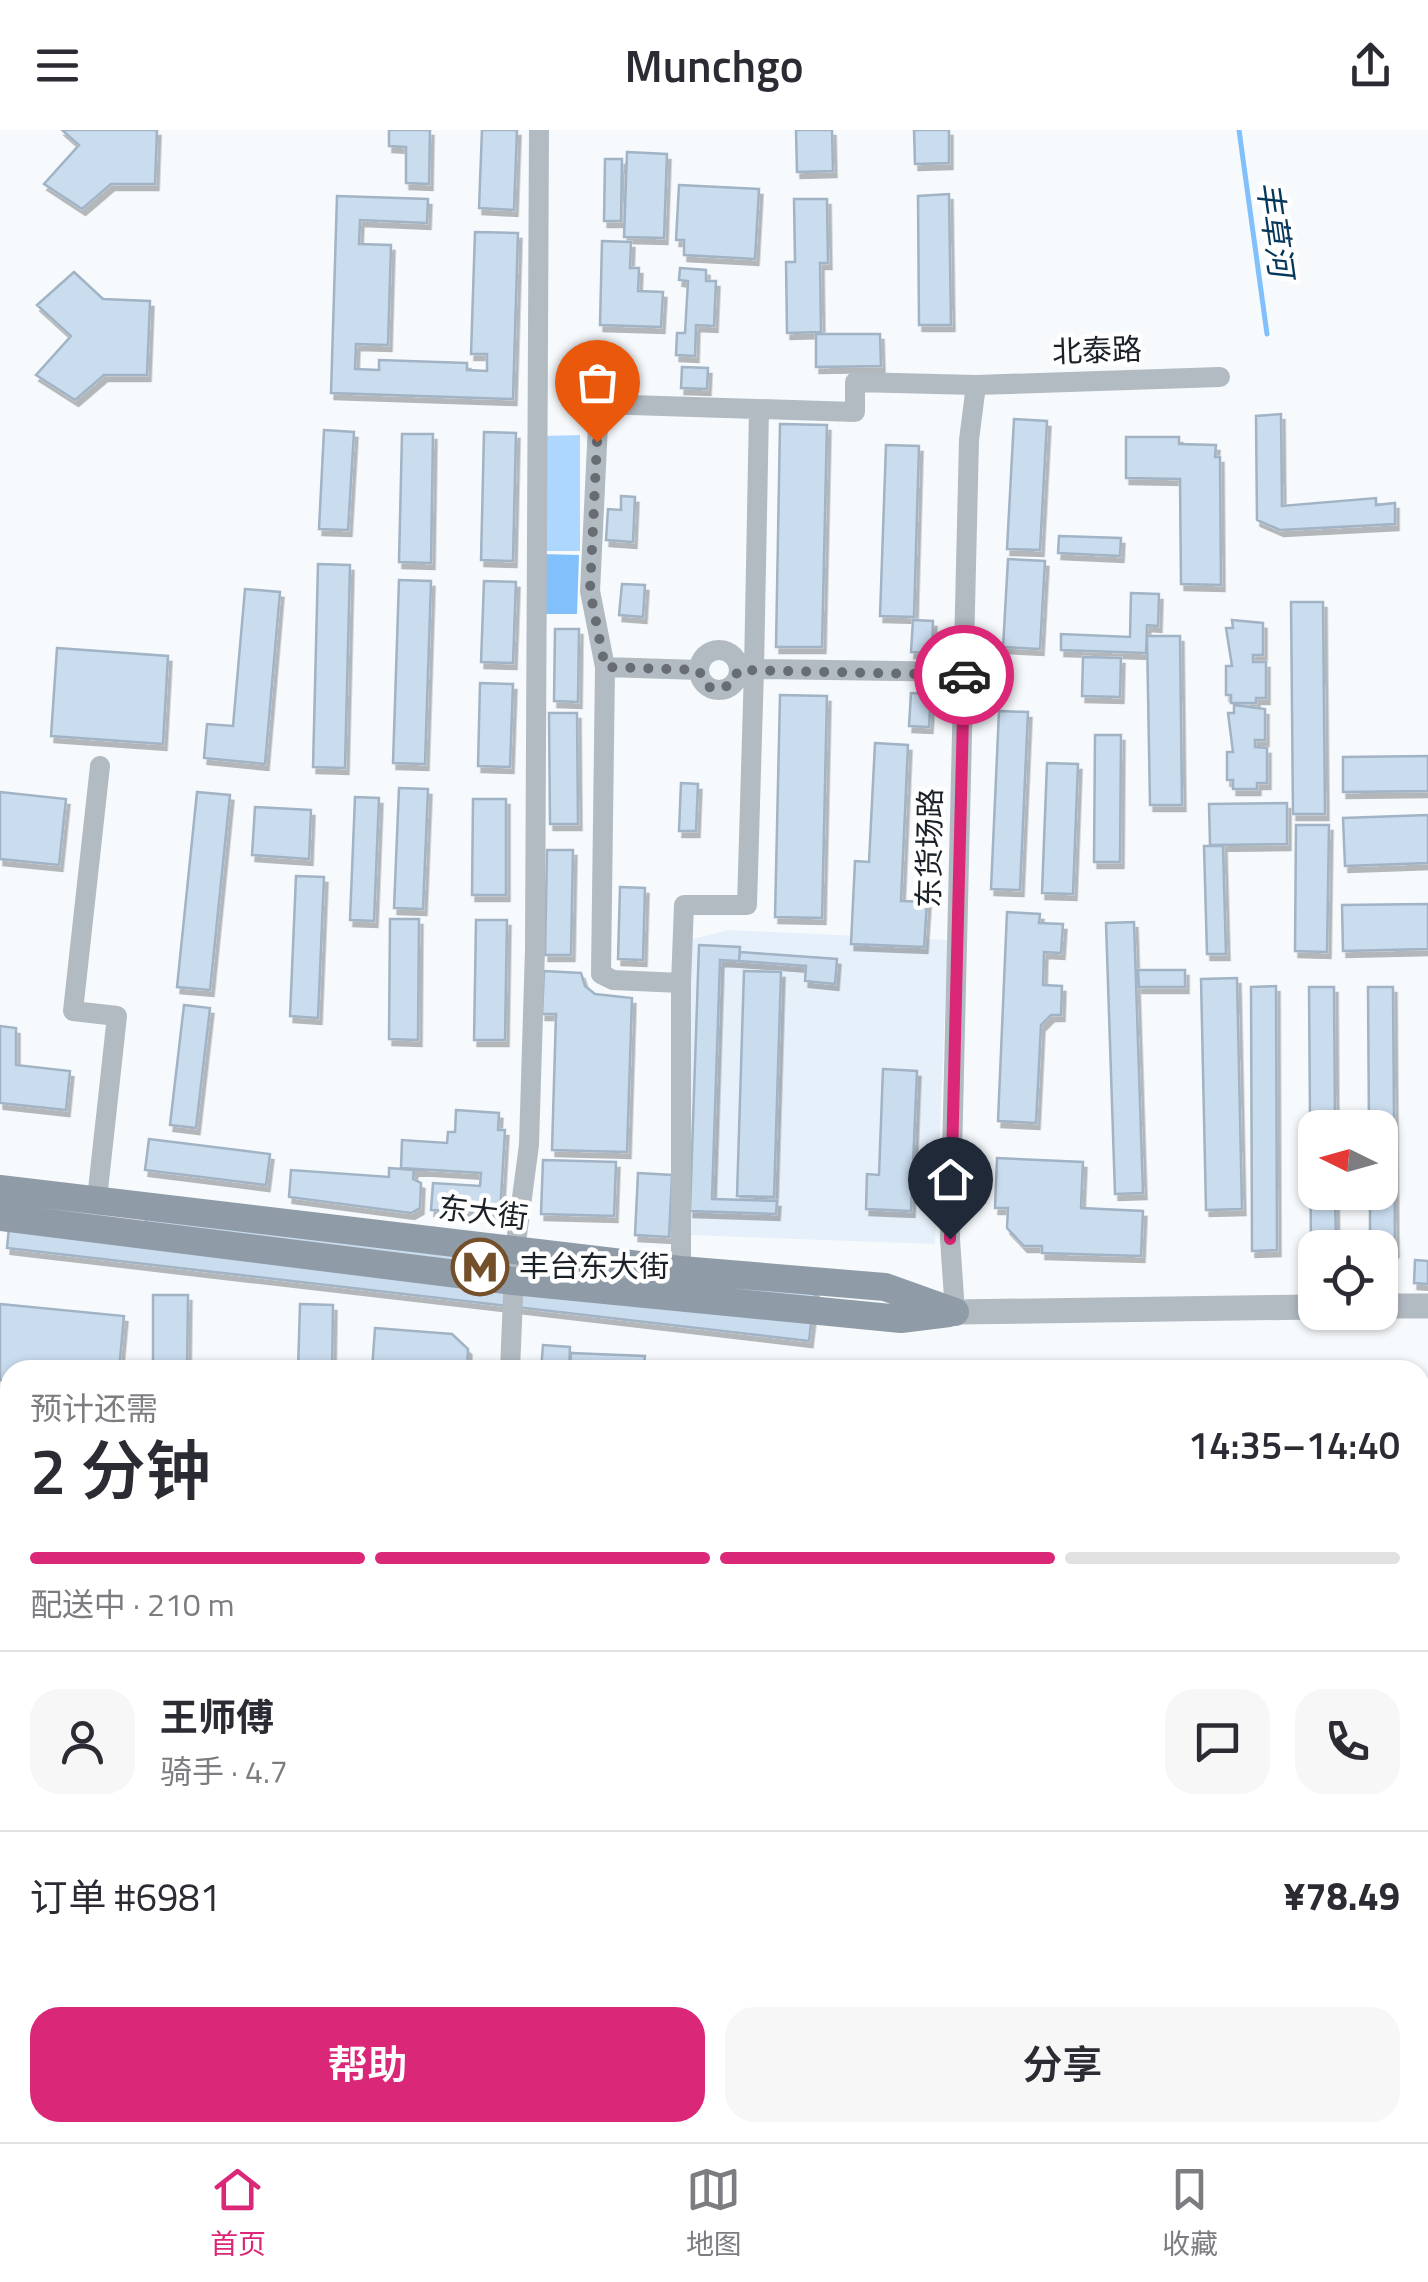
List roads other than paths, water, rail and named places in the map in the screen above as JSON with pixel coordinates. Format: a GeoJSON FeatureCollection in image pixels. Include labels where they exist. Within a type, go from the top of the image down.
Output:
{"type":"FeatureCollection","features":[{"type":"Feature","properties":{"kind":"main road","name":"东大街"},"geometry":{"type":"LineString","coordinates":[[0,1189],[681,1270],[885,1288],[955,1312]]}},
{"type":"Feature","properties":{"kind":"main road","name":"东大街"},"geometry":{"type":"LineString","coordinates":[[0,1218],[513,1281],[901,1318],[955,1312]]}},
{"type":"Feature","properties":{"kind":"street"},"geometry":{"type":"LineString","coordinates":[[510,1360],[515,1250],[529,1145],[536,950],[539,130]]}},
{"type":"Feature","properties":{"kind":"street","name":"北泰路"},"geometry":{"type":"LineString","coordinates":[[760,410],[856,412],[856,382],[976,385],[1220,377]]}},
{"type":"Feature","properties":{"kind":"street","name":"东货场路"},"geometry":{"type":"LineString","coordinates":[[955,1312],[950,1239],[970,440],[976,385]]}},
{"type":"Feature","properties":{"kind":"street"},"geometry":{"type":"LineString","coordinates":[[681,983],[613,980],[601,974],[605,667],[590,591],[598,404],[760,410],[746,669],[747,905],[684,905],[681,1270]]}},
{"type":"Feature","properties":{"kind":"street"},"geometry":{"type":"LineString","coordinates":[[605,667],[699,670],[705,685],[716,690],[733,684],[746,669],[964,672]]}},
{"type":"Feature","properties":{"kind":"street"},"geometry":{"type":"LineString","coordinates":[[97,1199],[116,1016],[73,1011],[100,766]]}},
{"type":"Feature","properties":{"kind":"street"},"geometry":{"type":"LineString","coordinates":[[1398,1306],[1428,1306]]}},
{"type":"Feature","properties":{"kind":"street","name":"东大街"},"geometry":{"type":"LineString","coordinates":[[955,1312],[1298,1307]]}},
{"type":"Feature","properties":{"kind":"waterway","name":"丰草河"},"geometry":{"type":"LineString","coordinates":[[1239,130],[1267,334]]}},
{"type":"Feature","properties":{"kind":"place","name":"丰台东大街"},"geometry":{"type":"Point","coordinates":[480,1267]}}]}
